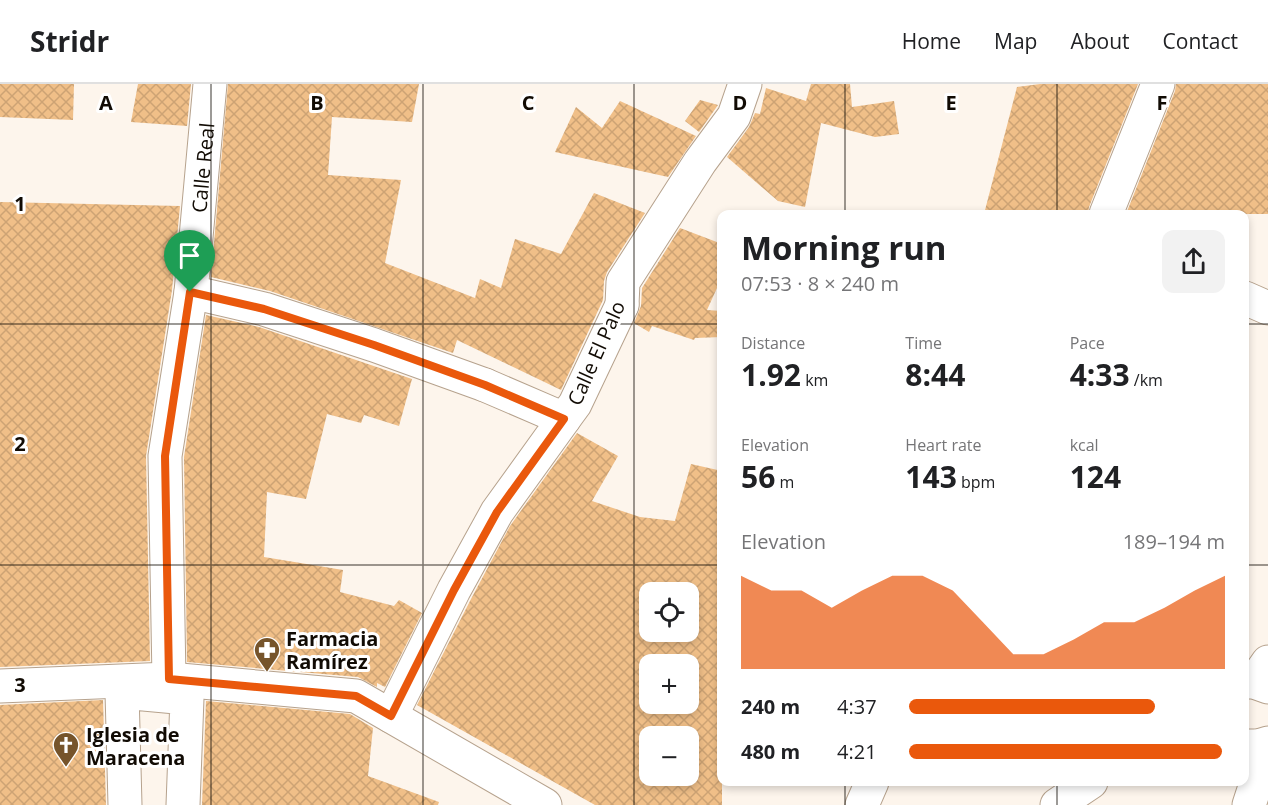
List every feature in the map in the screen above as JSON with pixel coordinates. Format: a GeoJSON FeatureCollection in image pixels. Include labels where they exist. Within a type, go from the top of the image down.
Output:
{"type":"FeatureCollection","features":[{"type":"Feature","properties":{"kind":"street","name":"Calle Real"},"geometry":{"type":"LineString","coordinates":[[159,679],[165,456],[190,292],[210,84]]}},
{"type":"Feature","properties":{"kind":"street","name":"Calle El Palo"},"geometry":{"type":"LineString","coordinates":[[391,716],[454,590],[497,512],[575,404],[622,304],[623,282],[700,162],[734,116],[745,84]]}},
{"type":"Feature","properties":{"kind":"street"},"geometry":{"type":"LineString","coordinates":[[1108,210],[1158,84]]}},
{"type":"Feature","properties":{"kind":"street"},"geometry":{"type":"LineString","coordinates":[[190,292],[264,309],[374,345],[485,385],[564,419]]}},
{"type":"Feature","properties":{"kind":"street"},"geometry":{"type":"LineString","coordinates":[[1249,300],[1268,308]]}},
{"type":"Feature","properties":{"kind":"street"},"geometry":{"type":"LineString","coordinates":[[0,686],[159,679],[356,696],[545,805]]}},
{"type":"Feature","properties":{"kind":"street"},"geometry":{"type":"LineString","coordinates":[[125,805],[122,692],[186,698],[183,805]]}},
{"type":"Feature","properties":{"kind":"street"},"geometry":{"type":"LineString","coordinates":[[1249,805],[1262,765],[1257,745]]}},
{"type":"Feature","properties":{"kind":"street"},"geometry":{"type":"LineString","coordinates":[[862,805],[870,786]]}},
{"type":"Feature","properties":{"kind":"street"},"geometry":{"type":"LineString","coordinates":[[1057,805],[1085,786]]}},
{"type":"Feature","properties":{"kind":"building"},"geometry":{"type":"Polygon","coordinates":[[[0,84],[74,84],[73,120],[0,117],[0,84]]]}},
{"type":"Feature","properties":{"kind":"building"},"geometry":{"type":"Polygon","coordinates":[[[138,84],[191,84],[187,126],[131,122],[138,84]]]}},
{"type":"Feature","properties":{"kind":"building"},"geometry":{"type":"Polygon","coordinates":[[[228,84],[419,84],[412,122],[332,117],[328,175],[401,180],[385,263],[475,298],[480,279],[501,288],[515,239],[561,254],[594,193],[645,213],[607,272],[603,300],[561,390],[457,340],[453,353],[270,291],[211,277],[228,84]]]}},
{"type":"Feature","properties":{"kind":"building"},"geometry":{"type":"Polygon","coordinates":[[[811,84],[850,84],[852,107],[894,101],[899,134],[875,137],[821,123],[805,207],[778,201],[727,157],[749,127],[755,113],[760,114],[766,88],[806,101],[811,84]]]}},
{"type":"Feature","properties":{"kind":"building"},"geometry":{"type":"Polygon","coordinates":[[[1040,84],[1138,84],[1089,210],[985,210],[1017,87],[1040,84]]]}},
{"type":"Feature","properties":{"kind":"building"},"geometry":{"type":"Polygon","coordinates":[[[1176,84],[1268,84],[1268,214],[1249,214],[1249,210],[1128,210],[1176,84]]]}},
{"type":"Feature","properties":{"kind":"building"},"geometry":{"type":"Polygon","coordinates":[[[700,100],[718,105],[699,132],[685,121],[700,100]]]}},
{"type":"Feature","properties":{"kind":"building"},"geometry":{"type":"Polygon","coordinates":[[[620,101],[696,136],[668,177],[555,152],[576,107],[602,128],[620,101]]]}},
{"type":"Feature","properties":{"kind":"building"},"geometry":{"type":"Polygon","coordinates":[[[0,202],[180,206],[172,290],[146,456],[150,661],[0,667],[0,202]]]}},
{"type":"Feature","properties":{"kind":"building"},"geometry":{"type":"Polygon","coordinates":[[[680,228],[717,242],[717,288],[707,310],[717,311],[717,337],[695,338],[694,340],[652,326],[649,332],[634,323],[641,306],[642,288],[680,228]]]}},
{"type":"Feature","properties":{"kind":"building"},"geometry":{"type":"Polygon","coordinates":[[[206,315],[259,327],[412,379],[399,426],[364,415],[361,423],[327,414],[306,499],[267,492],[264,557],[343,570],[340,592],[394,606],[399,600],[422,613],[385,687],[377,683],[377,687],[358,677],[187,662],[184,457],[206,315]]]}},
{"type":"Feature","properties":{"kind":"building"},"geometry":{"type":"Polygon","coordinates":[[[577,433],[618,456],[592,501],[640,517],[675,521],[691,464],[717,470],[717,786],[722,786],[722,805],[595,805],[417,705],[510,526],[577,433]]]}},
{"type":"Feature","properties":{"kind":"building"},"geometry":{"type":"Polygon","coordinates":[[[103,700],[106,805],[0,805],[0,705],[103,700]]]}},
{"type":"Feature","properties":{"kind":"building"},"geometry":{"type":"Polygon","coordinates":[[[206,701],[350,714],[373,728],[368,776],[439,802],[438,805],[202,805],[206,701]]]}},
{"type":"Feature","properties":{"kind":"place","name":"Farmacia Ramírez"},"geometry":{"type":"Point","coordinates":[267,673]}},
{"type":"Feature","properties":{"kind":"place","name":"Iglesia de Maracena"},"geometry":{"type":"Point","coordinates":[66,768]}},
{"type":"Feature","properties":{"kind":"route"},"geometry":{"type":"LineString","coordinates":[[190,292],[264,309],[374,345],[485,385],[564,419],[497,512],[454,590],[391,716],[356,696],[169,679],[165,456],[190,292]]}}]}
